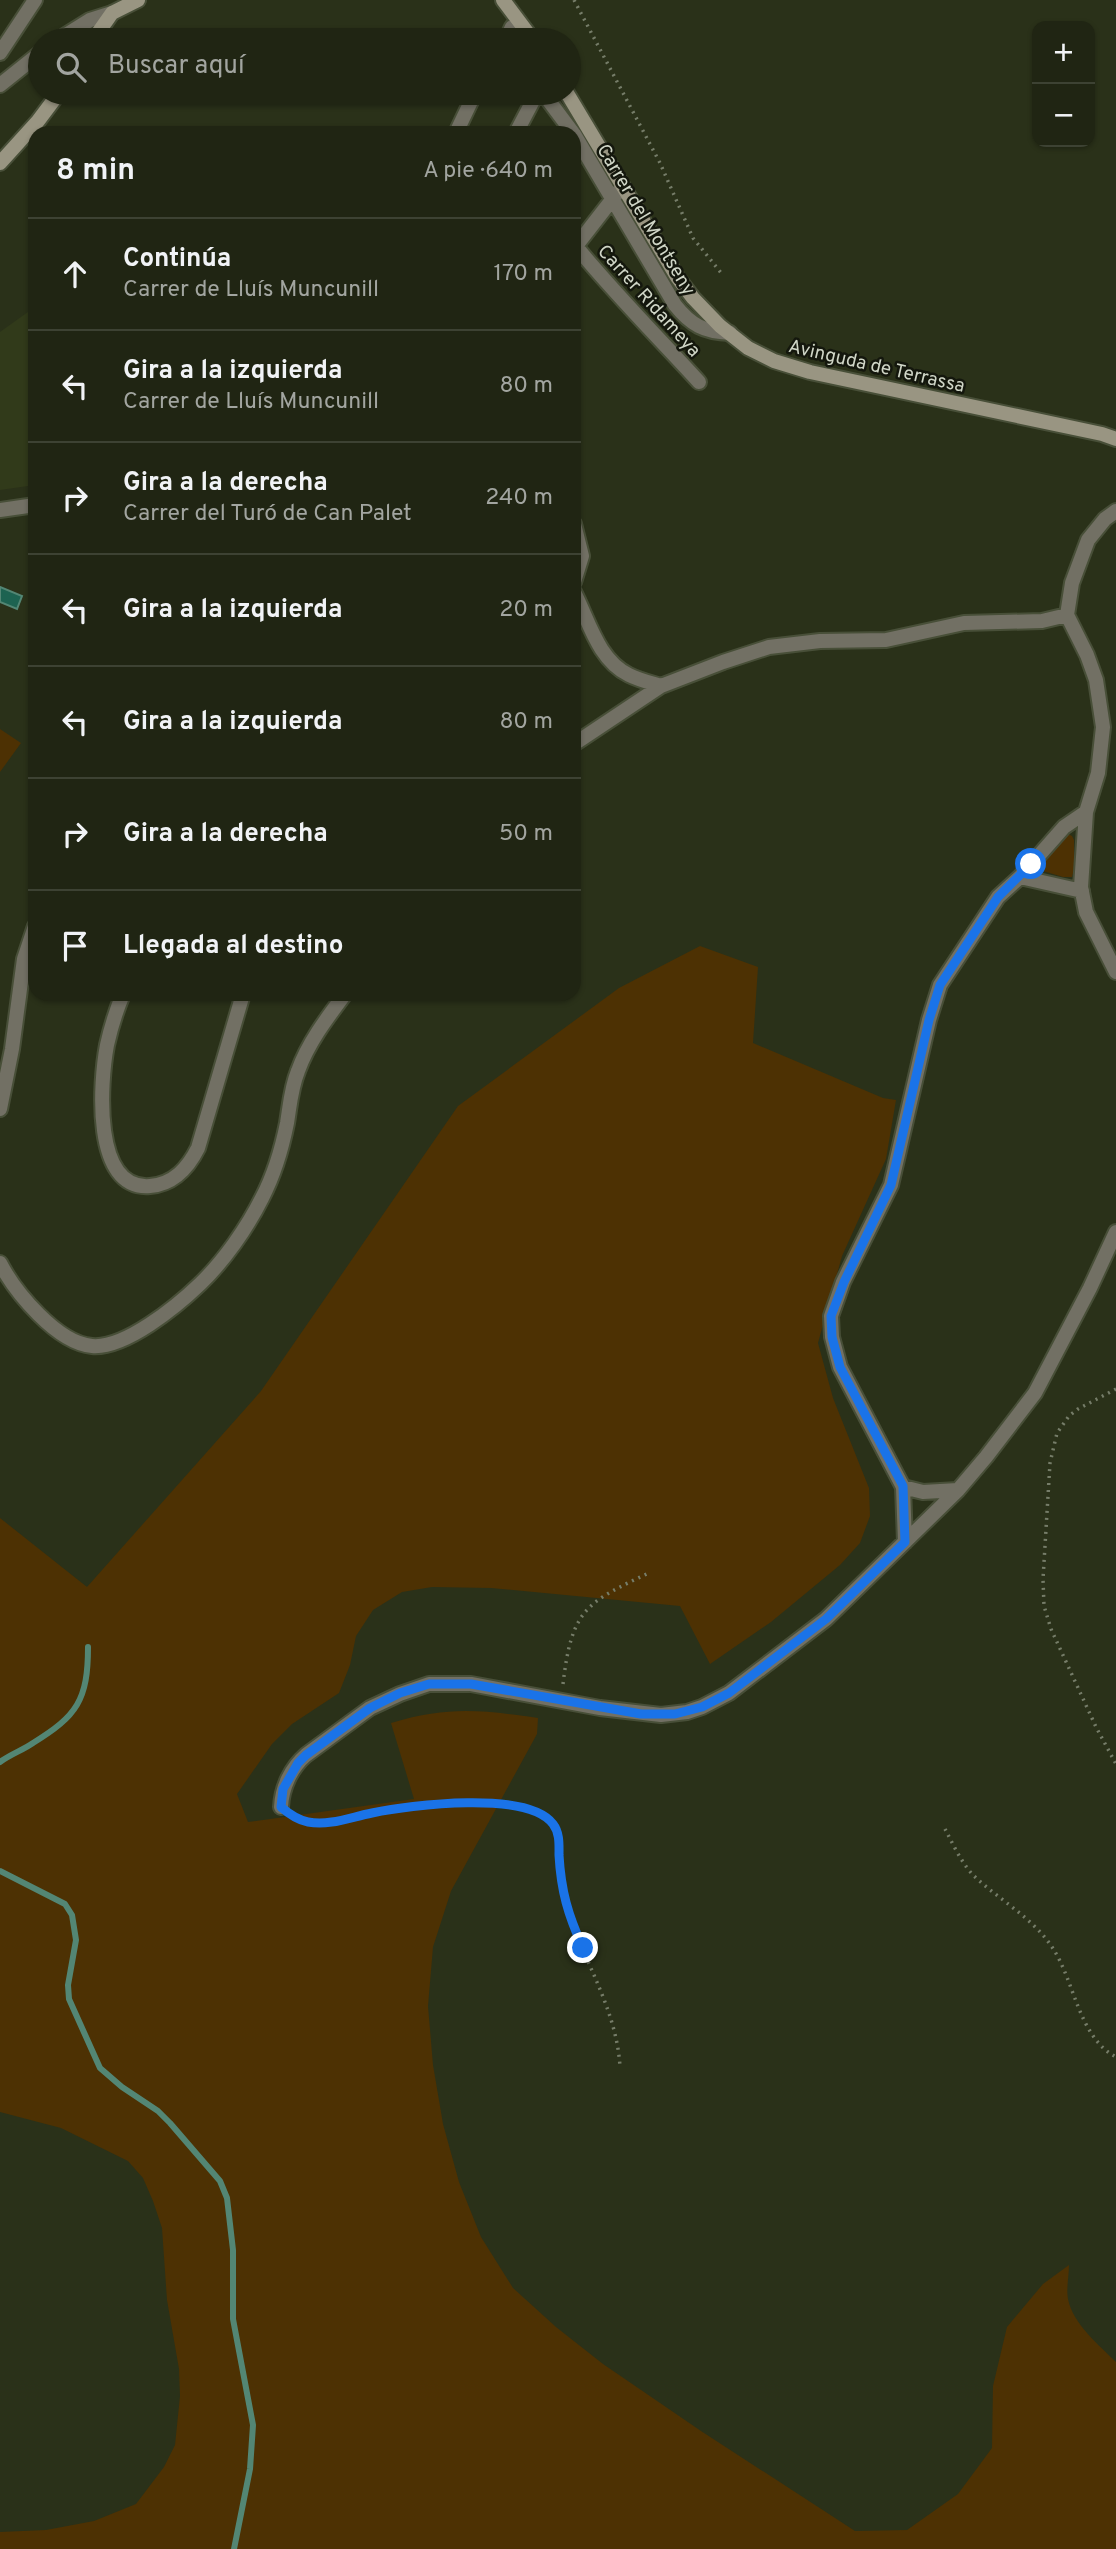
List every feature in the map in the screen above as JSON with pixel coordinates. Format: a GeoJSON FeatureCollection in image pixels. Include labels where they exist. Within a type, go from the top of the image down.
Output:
{"type":"FeatureCollection","features":[{"type":"Feature","properties":{"kind":"street"},"geometry":{"type":"LineString","coordinates":[[0,53],[35,0]]}},
{"type":"Feature","properties":{"kind":"street"},"geometry":{"type":"LineString","coordinates":[[77,28],[138,0]]}},
{"type":"Feature","properties":{"kind":"street"},"geometry":{"type":"LineString","coordinates":[[502,28],[508,6]]}},
{"type":"Feature","properties":{"kind":"street"},"geometry":{"type":"LineString","coordinates":[[508,6],[525,28]]}},
{"type":"Feature","properties":{"kind":"street"},"geometry":{"type":"LineString","coordinates":[[101,28],[112,13]]}},
{"type":"Feature","properties":{"kind":"street"},"geometry":{"type":"LineString","coordinates":[[0,85],[28,63]]}},
{"type":"Feature","properties":{"kind":"street"},"geometry":{"type":"LineString","coordinates":[[33,126],[50,105]]}},
{"type":"Feature","properties":{"kind":"street"},"geometry":{"type":"LineString","coordinates":[[459,126],[469,105]]}},
{"type":"Feature","properties":{"kind":"street"},"geometry":{"type":"LineString","coordinates":[[520,126],[531,105]]}},
{"type":"Feature","properties":{"kind":"street","name":"Carrer del Montseny"},"geometry":{"type":"LineString","coordinates":[[552,105],[568,126]]}},
{"type":"Feature","properties":{"kind":"street","name":"Avinguda de Terrassa"},"geometry":{"type":"LineString","coordinates":[[575,105],[677,277],[699,305],[748,348],[774,361],[810,372],[1111,435]]}},
{"type":"Feature","properties":{"kind":"street"},"geometry":{"type":"LineString","coordinates":[[0,163],[28,132]]}},
{"type":"Feature","properties":{"kind":"street","name":"Carrer del Montseny"},"geometry":{"type":"LineString","coordinates":[[581,146],[666,293],[685,318],[709,332],[730,333]]}},
{"type":"Feature","properties":{"kind":"street"},"geometry":{"type":"LineString","coordinates":[[581,237],[623,185]]}},
{"type":"Feature","properties":{"kind":"street","name":"Carrer Ridameya"},"geometry":{"type":"LineString","coordinates":[[581,252],[699,382]]}},
{"type":"Feature","properties":{"kind":"street"},"geometry":{"type":"LineString","coordinates":[[0,510],[28,506]]}},
{"type":"Feature","properties":{"kind":"street"},"geometry":{"type":"LineString","coordinates":[[1116,511],[1105,519],[1088,540],[1072,583],[1066,615],[1087,655],[1096,680],[1103,727],[1098,773],[1086,812],[1082,891],[1086,912],[1116,972]]}},
{"type":"Feature","properties":{"kind":"street"},"geometry":{"type":"LineString","coordinates":[[581,608],[592,632],[614,664],[629,675],[661,686]]}},
{"type":"Feature","properties":{"kind":"street"},"geometry":{"type":"LineString","coordinates":[[581,739],[661,686],[769,647],[820,641],[886,640],[964,623],[1042,621],[1066,615]]}},
{"type":"Feature","properties":{"kind":"street"},"geometry":{"type":"LineString","coordinates":[[905,1542],[903,1486],[840,1367],[832,1337],[831,1316],[844,1282],[891,1185],[929,1020],[940,985],[998,897],[1020,877],[1064,827],[1086,812]]}},
{"type":"Feature","properties":{"kind":"street"},"geometry":{"type":"LineString","coordinates":[[1020,877],[1082,891]]}},
{"type":"Feature","properties":{"kind":"street"},"geometry":{"type":"LineString","coordinates":[[0,1109],[28,947]]}},
{"type":"Feature","properties":{"kind":"street"},"geometry":{"type":"LineString","coordinates":[[119,1001],[113,1018],[103,1080],[106,1145],[109,1157],[123,1178],[133,1185],[144,1186],[166,1183],[190,1164],[204,1131],[241,1001]]}},
{"type":"Feature","properties":{"kind":"street"},"geometry":{"type":"LineString","coordinates":[[0,1263],[10,1282],[36,1312],[82,1345],[103,1346],[114,1343],[164,1313],[201,1283],[224,1256],[261,1200],[279,1154],[297,1072],[307,1049],[340,1001]]}},
{"type":"Feature","properties":{"kind":"street"},"geometry":{"type":"LineString","coordinates":[[281,1807],[283,1789],[298,1763],[370,1708],[400,1693],[429,1684],[471,1684],[641,1714],[687,1712],[714,1702],[826,1619],[958,1490],[1035,1393],[1116,1232]]}},
{"type":"Feature","properties":{"kind":"street"},"geometry":{"type":"LineString","coordinates":[[903,1486],[923,1492],[958,1490]]}},
{"type":"Feature","properties":{"kind":"path"},"geometry":{"type":"LineString","coordinates":[[573,0],[660,163],[693,238],[722,274]]}},
{"type":"Feature","properties":{"kind":"path"},"geometry":{"type":"LineString","coordinates":[[1116,1389],[1069,1416],[1053,1443],[1043,1595],[1057,1644],[1116,1764]]}},
{"type":"Feature","properties":{"kind":"path"},"geometry":{"type":"LineString","coordinates":[[562,1701],[570,1643],[577,1623],[588,1606],[604,1594],[651,1572]]}},
{"type":"Feature","properties":{"kind":"path"},"geometry":{"type":"LineString","coordinates":[[281,1807],[299,1820],[310,1823],[331,1822],[374,1812],[480,1803],[521,1805],[547,1818],[558,1834],[564,1902],[610,2016],[620,2067]]}},
{"type":"Feature","properties":{"kind":"path"},"geometry":{"type":"LineString","coordinates":[[945,1829],[971,1872],[1039,1930],[1063,1965],[1089,2031],[1107,2052],[1116,2057]]}},
{"type":"Feature","properties":{"kind":"shaded area"},"geometry":{"type":"Polygon","coordinates":[[[28,312],[28,486],[0,490],[0,332],[28,312]]]}},
{"type":"Feature","properties":{"kind":"shaded area"},"geometry":{"type":"Polygon","coordinates":[[[0,729],[21,743],[0,772],[0,729]]]}},
{"type":"Feature","properties":{"kind":"shaded area"},"geometry":{"type":"Polygon","coordinates":[[[1068,834],[1074,840],[1072,877],[1043,871],[1048,855],[1068,834]]]}},
{"type":"Feature","properties":{"kind":"shaded area"},"geometry":{"type":"Polygon","coordinates":[[[700,946],[758,967],[753,1043],[883,1098],[896,1100],[886,1159],[842,1256],[818,1343],[833,1398],[869,1488],[870,1516],[860,1543],[840,1565],[771,1622],[710,1664],[680,1606],[491,1588],[432,1587],[402,1592],[373,1610],[356,1636],[350,1665],[339,1693],[292,1724],[272,1744],[237,1794],[248,1822],[414,1799],[391,1723],[430,1714],[464,1711],[538,1718],[537,1734],[451,1891],[433,1947],[428,2006],[433,2065],[443,2124],[459,2182],[481,2237],[513,2288],[603,2364],[855,2531],[907,2530],[958,2494],[992,2448],[993,2386],[1007,2327],[1043,2284],[1069,2265],[1067,2295],[1075,2317],[1116,2362],[1116,2549],[0,2549],[0,2532],[46,2530],[94,2521],[136,2504],[164,2467],[175,2445],[180,2396],[179,2369],[167,2300],[162,2228],[143,2178],[128,2161],[61,2128],[0,2112],[0,1518],[87,1587],[261,1391],[458,1106],[619,988],[700,946]]]}},
{"type":"Feature","properties":{"kind":"water"},"geometry":{"type":"Polygon","coordinates":[[[0,587],[22,596],[17,609],[0,602],[0,587]]]}},
{"type":"Feature","properties":{"kind":"waterway"},"geometry":{"type":"LineString","coordinates":[[0,1762],[48,1733],[70,1715],[86,1681],[88,1647]]}},
{"type":"Feature","properties":{"kind":"waterway"},"geometry":{"type":"LineString","coordinates":[[0,1871],[65,1904],[72,1915],[76,1940],[68,1985],[69,1999],[100,2068],[170,2123],[220,2181],[227,2198],[233,2250],[233,2319],[253,2425],[250,2469],[234,2549]]}},
{"type":"Feature","properties":{"kind":"route"},"geometry":{"type":"LineString","coordinates":[[583,1948],[564,1902],[558,1834],[554,1825],[536,1811],[521,1805],[504,1803],[432,1805],[374,1812],[345,1820],[310,1823],[288,1814],[281,1807],[283,1789],[298,1763],[349,1722],[400,1693],[429,1684],[471,1684],[641,1714],[675,1714],[702,1707],[729,1693],[826,1619],[905,1542],[903,1486],[840,1367],[834,1349],[831,1316],[844,1282],[891,1185],[902,1147],[929,1020],[940,985],[998,897],[1031,864]]}}]}
